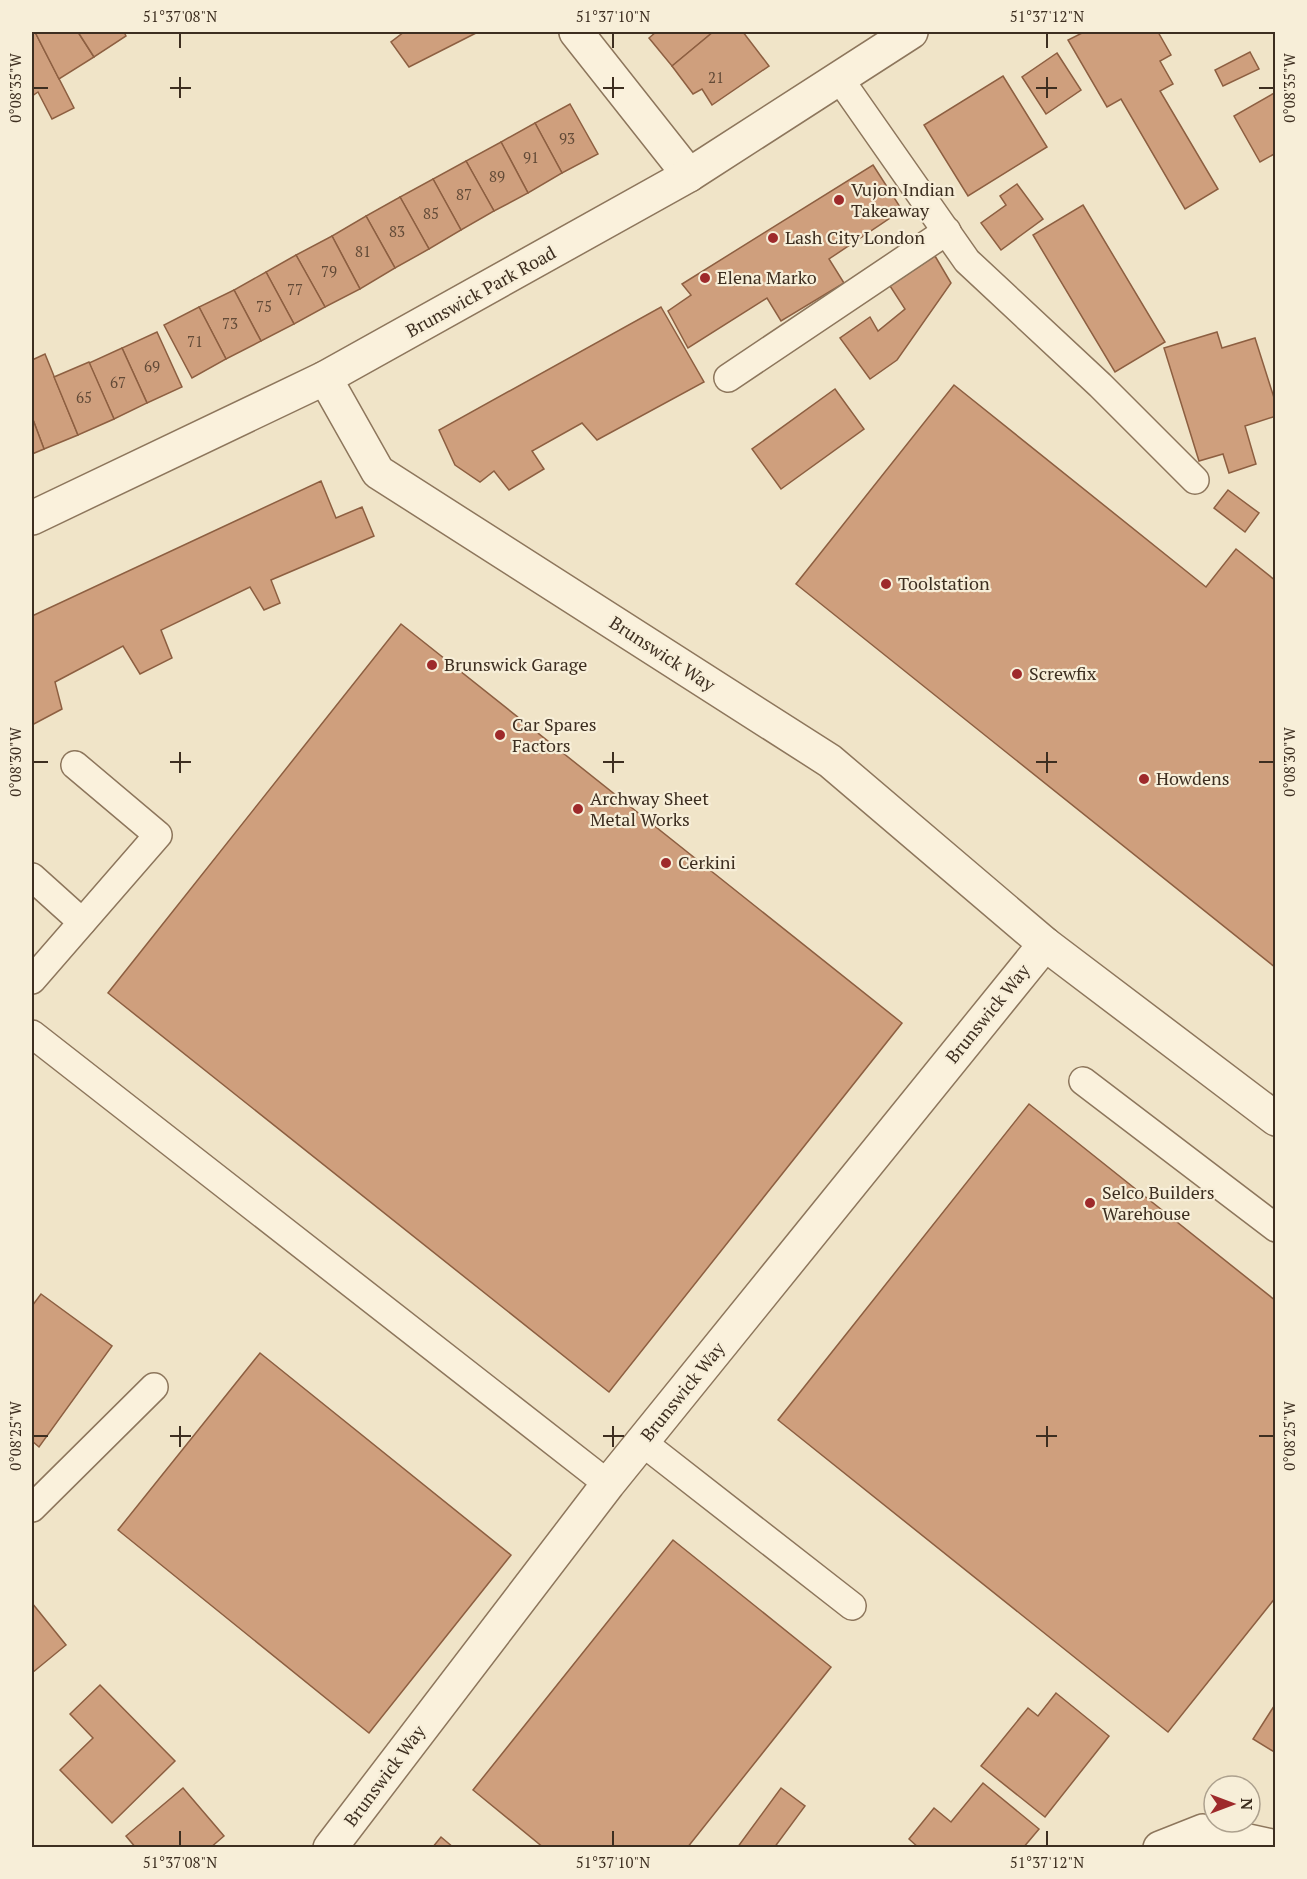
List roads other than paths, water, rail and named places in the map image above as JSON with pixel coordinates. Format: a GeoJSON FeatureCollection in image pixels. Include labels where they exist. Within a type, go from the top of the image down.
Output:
{"type":"FeatureCollection","features":[{"type":"Feature","properties":{"kind":"street"},"geometry":{"type":"LineString","coordinates":[[576,32],[689,175]]}},
{"type":"Feature","properties":{"kind":"street","name":"Brunswick Park Road"},"geometry":{"type":"LineString","coordinates":[[32,518],[325,378],[689,175],[911,32]]}},
{"type":"Feature","properties":{"kind":"street","name":"Brunswick Way"},"geometry":{"type":"LineString","coordinates":[[325,378],[378,472],[830,761],[1045,944],[1275,1119]]}},
{"type":"Feature","properties":{"kind":"street","name":"Brunswick Way"},"geometry":{"type":"LineString","coordinates":[[330,1848],[608,1484],[1045,944]]}},
{"type":"Feature","properties":{"kind":"street"},"geometry":{"type":"LineString","coordinates":[[1160,1848],[1203,1831],[1275,1847]]}},
{"type":"Feature","properties":{"kind":"lane"},"geometry":{"type":"LineString","coordinates":[[839,78],[967,261],[1100,385],[1195,480]]}},
{"type":"Feature","properties":{"kind":"lane"},"geometry":{"type":"LineString","coordinates":[[728,378],[947,231]]}},
{"type":"Feature","properties":{"kind":"lane"},"geometry":{"type":"LineString","coordinates":[[32,980],[158,835],[75,765]]}},
{"type":"Feature","properties":{"kind":"lane"},"geometry":{"type":"LineString","coordinates":[[32,878],[82,922]]}},
{"type":"Feature","properties":{"kind":"lane"},"geometry":{"type":"LineString","coordinates":[[32,1034],[608,1484]]}},
{"type":"Feature","properties":{"kind":"lane"},"geometry":{"type":"LineString","coordinates":[[1083,1081],[1271,1215]]}},
{"type":"Feature","properties":{"kind":"lane"},"geometry":{"type":"LineString","coordinates":[[32,1508],[154,1387]]}},
{"type":"Feature","properties":{"kind":"lane"},"geometry":{"type":"LineString","coordinates":[[642,1442],[852,1606]]}},
{"type":"Feature","properties":{"kind":"place","name":"Vujon Indian Takeaway"},"geometry":{"type":"Point","coordinates":[839,200]}},
{"type":"Feature","properties":{"kind":"place","name":"Lash City London"},"geometry":{"type":"Point","coordinates":[773,238]}},
{"type":"Feature","properties":{"kind":"place","name":"Elena Marko"},"geometry":{"type":"Point","coordinates":[705,278]}},
{"type":"Feature","properties":{"kind":"place","name":"Toolstation"},"geometry":{"type":"Point","coordinates":[886,584]}},
{"type":"Feature","properties":{"kind":"place","name":"Brunswick Garage"},"geometry":{"type":"Point","coordinates":[432,665]}},
{"type":"Feature","properties":{"kind":"place","name":"Screwfix"},"geometry":{"type":"Point","coordinates":[1017,674]}},
{"type":"Feature","properties":{"kind":"place","name":"Car Spares Factors"},"geometry":{"type":"Point","coordinates":[500,735]}},
{"type":"Feature","properties":{"kind":"place","name":"Howdens"},"geometry":{"type":"Point","coordinates":[1144,779]}},
{"type":"Feature","properties":{"kind":"place","name":"Archway Sheet Metal Works"},"geometry":{"type":"Point","coordinates":[578,809]}},
{"type":"Feature","properties":{"kind":"place","name":"Cerkini"},"geometry":{"type":"Point","coordinates":[666,863]}},
{"type":"Feature","properties":{"kind":"place","name":"Selco Builders Warehouse"},"geometry":{"type":"Point","coordinates":[1090,1203]}}]}
